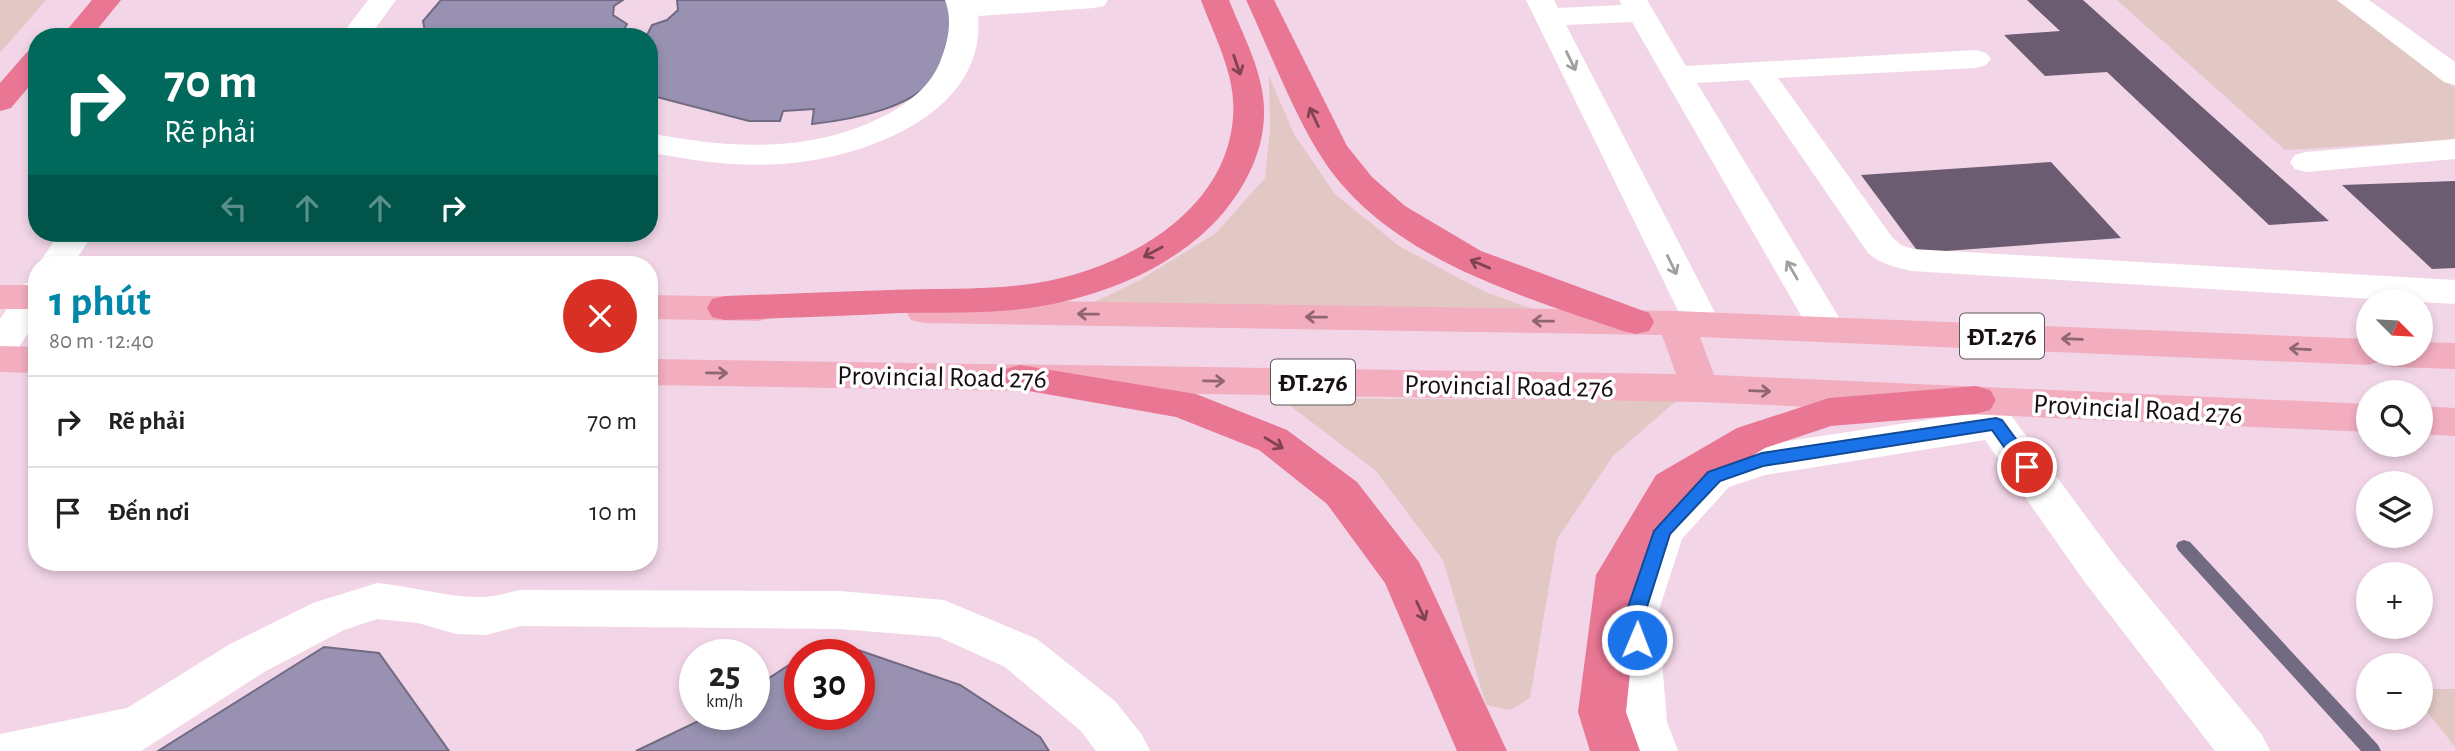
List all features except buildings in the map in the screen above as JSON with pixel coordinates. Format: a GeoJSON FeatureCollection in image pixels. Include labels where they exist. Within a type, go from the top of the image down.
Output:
{"type":"FeatureCollection","features":[{"type":"Feature","properties":{"kind":"highway"},"geometry":{"type":"LineString","coordinates":[[62,28],[85,0]]}},
{"type":"Feature","properties":{"kind":"highway"},"geometry":{"type":"LineString","coordinates":[[83,28],[107,0]]}},
{"type":"Feature","properties":{"kind":"highway"},"geometry":{"type":"LineString","coordinates":[[725,308],[1048,293],[1103,279],[1168,244],[1190,230],[1208,210],[1232,174],[1244,148],[1249,117],[1246,89],[1215,0]]}},
{"type":"Feature","properties":{"kind":"highway"},"geometry":{"type":"LineString","coordinates":[[1259,0],[1332,149],[1346,170],[1384,209],[1449,251],[1636,322]]}},
{"type":"Feature","properties":{"kind":"highway"},"geometry":{"type":"LineString","coordinates":[[0,102],[28,69]]}},
{"type":"Feature","properties":{"kind":"highway"},"geometry":{"type":"LineString","coordinates":[[0,113],[28,86]]}},
{"type":"Feature","properties":{"kind":"highway"},"geometry":{"type":"LineString","coordinates":[[1020,377],[1182,404],[1273,440],[1342,493],[1404,574],[1482,751]]}},
{"type":"Feature","properties":{"kind":"highway"},"geometry":{"type":"LineString","coordinates":[[1615,751],[1602,712],[1618,575],[1671,486],[1751,438],[1829,412],[1986,412]]}},
{"type":"Feature","properties":{"kind":"main road"},"geometry":{"type":"LineString","coordinates":[[0,297],[28,295]]}},
{"type":"Feature","properties":{"kind":"main road","name":"ĐT.276"},"geometry":{"type":"LineString","coordinates":[[658,307],[1636,322],[2356,351]]}},
{"type":"Feature","properties":{"kind":"main road"},"geometry":{"type":"LineString","coordinates":[[1689,324],[1700,388]]}},
{"type":"Feature","properties":{"kind":"main road"},"geometry":{"type":"LineString","coordinates":[[2433,355],[2455,356]]}},
{"type":"Feature","properties":{"kind":"main road"},"geometry":{"type":"LineString","coordinates":[[0,359],[28,360]]}},
{"type":"Feature","properties":{"kind":"main road","name":"Provincial Road 276"},"geometry":{"type":"LineString","coordinates":[[658,372],[1700,388],[1986,412],[2356,418]]}},
{"type":"Feature","properties":{"kind":"main road"},"geometry":{"type":"LineString","coordinates":[[2433,421],[2455,422]]}},
{"type":"Feature","properties":{"kind":"street"},"geometry":{"type":"LineString","coordinates":[[361,28],[382,0]]}},
{"type":"Feature","properties":{"kind":"street"},"geometry":{"type":"LineString","coordinates":[[658,144],[690,152],[769,156],[847,145],[876,133],[924,104],[951,75],[965,31],[961,4],[1094,0]]}},
{"type":"Feature","properties":{"kind":"street"},"geometry":{"type":"LineString","coordinates":[[2351,0],[2455,76]]}},
{"type":"Feature","properties":{"kind":"street"},"geometry":{"type":"LineString","coordinates":[[1689,324],[1545,9],[1637,6],[1826,329]]}},
{"type":"Feature","properties":{"kind":"street"},"geometry":{"type":"LineString","coordinates":[[1677,75],[1976,59]]}},
{"type":"Feature","properties":{"kind":"street"},"geometry":{"type":"LineString","coordinates":[[1757,70],[1880,245],[1889,253],[1911,260],[2455,292]]}},
{"type":"Feature","properties":{"kind":"street"},"geometry":{"type":"LineString","coordinates":[[2306,162],[2455,149]]}},
{"type":"Feature","properties":{"kind":"street"},"geometry":{"type":"LineString","coordinates":[[0,347],[28,308]]}},
{"type":"Feature","properties":{"kind":"street"},"geometry":{"type":"LineString","coordinates":[[1653,751],[1643,722],[1635,613],[1662,531],[1714,476],[1762,460],[1986,412],[2100,569],[2245,751]]}},
{"type":"Feature","properties":{"kind":"street"},"geometry":{"type":"LineString","coordinates":[[14,751],[120,739],[247,658],[329,616],[377,601],[418,606],[456,615],[486,616],[521,608],[839,610],[944,619],[1020,653],[1098,716],[1125,751]]}},
{"type":"Feature","properties":{"kind":"shaded area"},"geometry":{"type":"Polygon","coordinates":[[[0,0],[46,0],[0,53],[0,0]]]}},
{"type":"Feature","properties":{"kind":"shaded area"},"geometry":{"type":"Polygon","coordinates":[[[441,0],[623,0],[614,6],[613,15],[627,24],[625,28],[424,28],[423,21],[441,0]]]}},
{"type":"Feature","properties":{"kind":"shaded area"},"geometry":{"type":"Polygon","coordinates":[[[677,0],[955,0],[953,22],[940,66],[930,82],[917,93],[883,110],[812,124],[814,109],[783,111],[780,121],[749,121],[658,97],[658,28],[650,28],[667,20],[678,10],[677,0]]]}},
{"type":"Feature","properties":{"kind":"shaded area"},"geometry":{"type":"Polygon","coordinates":[[[2117,0],[2336,0],[2455,88],[2455,140],[2285,150],[2117,0]]]}},
{"type":"Feature","properties":{"kind":"shaded area"},"geometry":{"type":"Polygon","coordinates":[[[1269,76],[1294,134],[1335,194],[1399,246],[1485,292],[1547,314],[1082,308],[1140,280],[1216,233],[1265,178],[1270,129],[1269,76]]]}},
{"type":"Feature","properties":{"kind":"shaded area"},"geometry":{"type":"Polygon","coordinates":[[[1280,398],[1676,401],[1613,456],[1557,539],[1530,698],[1510,710],[1486,705],[1443,560],[1376,471],[1280,398]]]}},
{"type":"Feature","properties":{"kind":"shaded area"},"geometry":{"type":"Polygon","coordinates":[[[324,647],[379,653],[449,751],[158,751],[324,647]]]}},
{"type":"Feature","properties":{"kind":"shaded area"},"geometry":{"type":"Polygon","coordinates":[[[875,656],[960,685],[1040,737],[1049,751],[636,751],[680,730],[770,730],[770,677],[784,668],[784,730],[875,730],[875,656]]]}},
{"type":"Feature","properties":{"kind":"shaded area"},"geometry":{"type":"Polygon","coordinates":[[[2433,689],[2455,689],[2455,747],[2433,719],[2433,689]]]}},
{"type":"Feature","properties":{"kind":"waterway"},"geometry":{"type":"LineString","coordinates":[[2184,546],[2372,751]]}},
{"type":"Feature","properties":{"kind":"route"},"geometry":{"type":"LineString","coordinates":[[1637,640],[1635,613],[1662,531],[1714,476],[1762,460],[1996,424],[2027,467]]}}]}
